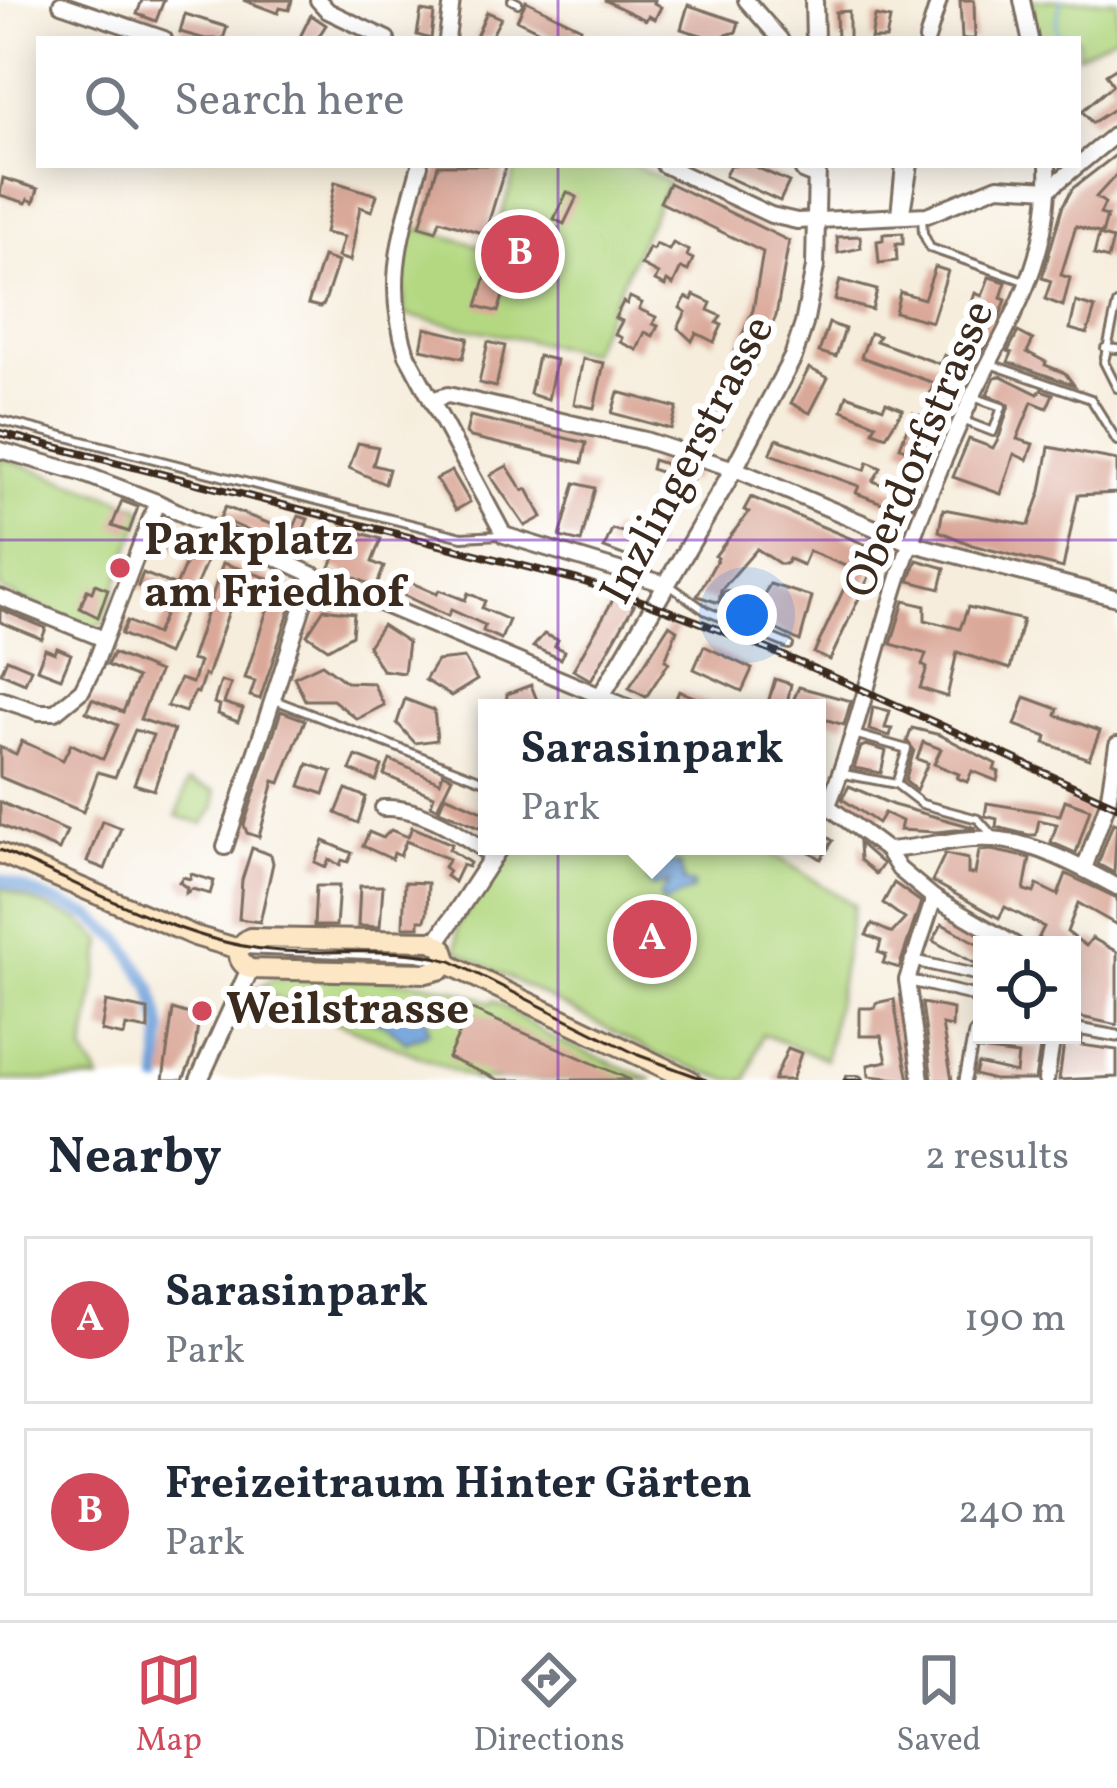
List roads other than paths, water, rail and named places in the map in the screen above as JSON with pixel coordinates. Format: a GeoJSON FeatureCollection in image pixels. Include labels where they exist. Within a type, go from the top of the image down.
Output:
{"type":"FeatureCollection","features":[{"type":"Feature","properties":{"kind":"main road"},"geometry":{"type":"LineString","coordinates":[[0,853],[239,950]]}},
{"type":"Feature","properties":{"kind":"main road"},"geometry":{"type":"LineString","coordinates":[[239,950],[250,938],[437,942],[445,951],[446,963]]}},
{"type":"Feature","properties":{"kind":"main road"},"geometry":{"type":"LineString","coordinates":[[239,950],[242,963],[250,969],[426,973],[446,963]]}},
{"type":"Feature","properties":{"kind":"main road"},"geometry":{"type":"LineString","coordinates":[[446,963],[690,1080]]}},
{"type":"Feature","properties":{"kind":"street"},"geometry":{"type":"LineString","coordinates":[[318,0],[340,17],[381,36]]}},
{"type":"Feature","properties":{"kind":"street"},"geometry":{"type":"LineString","coordinates":[[447,36],[452,0]]}},
{"type":"Feature","properties":{"kind":"street"},"geometry":{"type":"LineString","coordinates":[[746,0],[777,36]]}},
{"type":"Feature","properties":{"kind":"street"},"geometry":{"type":"LineString","coordinates":[[814,0],[815,36]]}},
{"type":"Feature","properties":{"kind":"street"},"geometry":{"type":"LineString","coordinates":[[928,36],[939,0]]}},
{"type":"Feature","properties":{"kind":"street"},"geometry":{"type":"LineString","coordinates":[[1022,0],[1029,36]]}},
{"type":"Feature","properties":{"kind":"street"},"geometry":{"type":"LineString","coordinates":[[55,2],[155,36]]}},
{"type":"Feature","properties":{"kind":"street"},"geometry":{"type":"LineString","coordinates":[[1081,163],[1117,133]]}},
{"type":"Feature","properties":{"kind":"street"},"geometry":{"type":"LineString","coordinates":[[419,168],[399,240],[394,296],[407,355],[504,535],[668,585]]}},
{"type":"Feature","properties":{"kind":"street"},"geometry":{"type":"LineString","coordinates":[[670,168],[771,215],[797,221],[922,215],[998,186],[1049,189],[1074,168]]}},
{"type":"Feature","properties":{"kind":"street"},"geometry":{"type":"LineString","coordinates":[[902,215],[904,168]]}},
{"type":"Feature","properties":{"kind":"street","name":"Oberdorfstrasse"},"geometry":{"type":"LineString","coordinates":[[826,795],[841,773],[854,734],[910,543],[973,396],[1030,283],[1044,238],[1048,168]]}},
{"type":"Feature","properties":{"kind":"street","name":"Inzlingerstrasse"},"geometry":{"type":"LineString","coordinates":[[600,699],[781,382],[804,324],[815,267],[817,171]]}},
{"type":"Feature","properties":{"kind":"street"},"geometry":{"type":"LineString","coordinates":[[431,400],[448,395],[622,434],[734,469],[910,543],[1117,598]]}},
{"type":"Feature","properties":{"kind":"street"},"geometry":{"type":"LineString","coordinates":[[0,450],[81,473],[157,502],[591,699]]}},
{"type":"Feature","properties":{"kind":"street"},"geometry":{"type":"LineString","coordinates":[[0,699],[39,712],[55,712],[82,690],[157,502]]}},
{"type":"Feature","properties":{"kind":"street"},"geometry":{"type":"LineString","coordinates":[[225,847],[313,575]]}},
{"type":"Feature","properties":{"kind":"street"},"geometry":{"type":"LineString","coordinates":[[0,597],[104,639]]}},
{"type":"Feature","properties":{"kind":"street"},"geometry":{"type":"LineString","coordinates":[[1084,869],[1108,802],[1117,745]]}},
{"type":"Feature","properties":{"kind":"street"},"geometry":{"type":"LineString","coordinates":[[826,804],[887,850],[899,869],[934,898],[999,936]]}},
{"type":"Feature","properties":{"kind":"street"},"geometry":{"type":"LineString","coordinates":[[383,808],[405,809],[478,842]]}},
{"type":"Feature","properties":{"kind":"street"},"geometry":{"type":"LineString","coordinates":[[887,850],[994,839],[1026,846],[1117,887]]}},
{"type":"Feature","properties":{"kind":"street"},"geometry":{"type":"LineString","coordinates":[[437,942],[493,855]]}},
{"type":"Feature","properties":{"kind":"street"},"geometry":{"type":"LineString","coordinates":[[921,1080],[907,980],[934,898]]}},
{"type":"Feature","properties":{"kind":"street"},"geometry":{"type":"LineString","coordinates":[[910,960],[973,978]]}},
{"type":"Feature","properties":{"kind":"street"},"geometry":{"type":"LineString","coordinates":[[200,1080],[250,969]]}},
{"type":"Feature","properties":{"kind":"street"},"geometry":{"type":"LineString","coordinates":[[907,980],[973,992]]}},
{"type":"Feature","properties":{"kind":"street"},"geometry":{"type":"LineString","coordinates":[[1081,1030],[1117,1036]]}},
{"type":"Feature","properties":{"kind":"street"},"geometry":{"type":"LineString","coordinates":[[965,1080],[973,1039]]}},
{"type":"Feature","properties":{"kind":"street"},"geometry":{"type":"LineString","coordinates":[[1046,1080],[1051,1044]]}},
{"type":"Feature","properties":{"kind":"lane"},"geometry":{"type":"LineString","coordinates":[[902,215],[913,168]]}},
{"type":"Feature","properties":{"kind":"lane"},"geometry":{"type":"LineString","coordinates":[[922,215],[930,248],[1030,283]]}},
{"type":"Feature","properties":{"kind":"lane"},"geometry":{"type":"LineString","coordinates":[[1117,304],[1104,362],[1117,388]]}},
{"type":"Feature","properties":{"kind":"lane"},"geometry":{"type":"LineString","coordinates":[[1105,348],[1117,349]]}},
{"type":"Feature","properties":{"kind":"lane"},"geometry":{"type":"LineString","coordinates":[[990,364],[1091,399],[1117,441]]}},
{"type":"Feature","properties":{"kind":"lane"},"geometry":{"type":"LineString","coordinates":[[962,420],[993,432],[1002,407],[973,396]]}},
{"type":"Feature","properties":{"kind":"lane"},"geometry":{"type":"LineString","coordinates":[[0,420],[462,537],[504,535]]}},
{"type":"Feature","properties":{"kind":"lane"},"geometry":{"type":"LineString","coordinates":[[668,585],[706,611],[789,645]]}},
{"type":"Feature","properties":{"kind":"lane"},"geometry":{"type":"LineString","coordinates":[[726,617],[727,595]]}},
{"type":"Feature","properties":{"kind":"lane"},"geometry":{"type":"LineString","coordinates":[[272,699],[478,779]]}},
{"type":"Feature","properties":{"kind":"lane"},"geometry":{"type":"LineString","coordinates":[[854,734],[907,749],[896,784]]}},
{"type":"Feature","properties":{"kind":"lane"},"geometry":{"type":"LineString","coordinates":[[841,773],[896,784],[922,804],[978,819],[992,830],[994,839]]}},
{"type":"Feature","properties":{"kind":"lane"},"geometry":{"type":"LineString","coordinates":[[239,950],[418,957],[446,963]]}},
{"type":"Feature","properties":{"kind":"water"},"geometry":{"type":"Polygon","coordinates":[[[664,861],[680,865],[684,882],[693,884],[693,890],[663,904],[660,896],[669,883],[652,887],[647,881],[651,869],[664,861]]]}},
{"type":"Feature","properties":{"kind":"water"},"geometry":{"type":"Polygon","coordinates":[[[404,998],[419,1006],[429,1032],[406,1042],[368,1018],[373,1001],[391,1003],[404,998]]]}},
{"type":"Feature","properties":{"kind":"waterway"},"geometry":{"type":"LineString","coordinates":[[1058,36],[1061,0]]}},
{"type":"Feature","properties":{"kind":"waterway"},"geometry":{"type":"LineString","coordinates":[[0,879],[91,916],[122,941],[152,989],[162,1029],[159,1080]]}},
{"type":"Feature","properties":{"kind":"tram line"},"geometry":{"type":"LineString","coordinates":[[0,850],[155,919],[218,940],[274,950],[401,953],[451,961],[638,1055],[706,1080]]}},
{"type":"Feature","properties":{"kind":"tram line"},"geometry":{"type":"LineString","coordinates":[[844,1080],[863,1080]]}},
{"type":"Feature","properties":{"kind":"railway"},"geometry":{"type":"LineString","coordinates":[[0,433],[578,580],[648,603],[851,685],[1117,806]]}},
{"type":"Feature","properties":{"kind":"place","name":"Freizeitraum Hinter Gärten"},"geometry":{"type":"Point","coordinates":[520,254]}},
{"type":"Feature","properties":{"kind":"place","name":"Parkplatz am Friedhof"},"geometry":{"type":"Point","coordinates":[120,568]}},
{"type":"Feature","properties":{"kind":"place","name":"Sarasinpark"},"geometry":{"type":"Point","coordinates":[652,939]}},
{"type":"Feature","properties":{"kind":"place","name":"Weilstrasse"},"geometry":{"type":"Point","coordinates":[202,1011]}}]}
